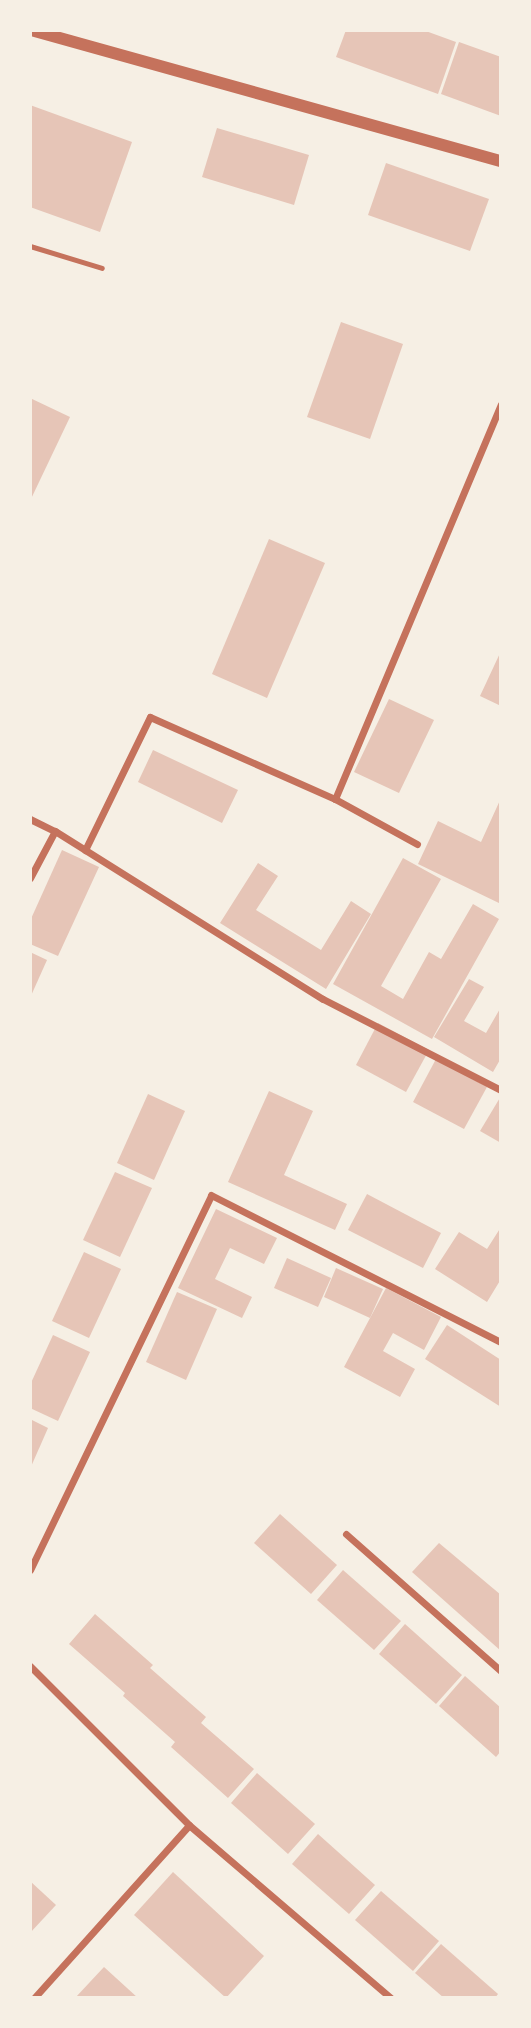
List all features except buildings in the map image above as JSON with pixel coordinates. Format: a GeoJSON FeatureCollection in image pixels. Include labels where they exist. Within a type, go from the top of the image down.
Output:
{"type":"FeatureCollection","features":[{"type":"Feature","properties":{"kind":"street"},"geometry":{"type":"LineString","coordinates":[[37,31],[501,161]]}},
{"type":"Feature","properties":{"kind":"street"},"geometry":{"type":"LineString","coordinates":[[335,799],[501,404]]}},
{"type":"Feature","properties":{"kind":"street"},"geometry":{"type":"LineString","coordinates":[[85,850],[150,717],[335,799],[417,844]]}},
{"type":"Feature","properties":{"kind":"street"},"geometry":{"type":"LineString","coordinates":[[30,819],[55,831],[323,999],[501,1090]]}},
{"type":"Feature","properties":{"kind":"street"},"geometry":{"type":"LineString","coordinates":[[30,878],[55,831]]}},
{"type":"Feature","properties":{"kind":"street"},"geometry":{"type":"LineString","coordinates":[[30,1570],[211,1195],[501,1342]]}},
{"type":"Feature","properties":{"kind":"street"},"geometry":{"type":"LineString","coordinates":[[346,1534],[501,1671]]}},
{"type":"Feature","properties":{"kind":"street"},"geometry":{"type":"LineString","coordinates":[[30,1666],[189,1825],[391,1998]]}},
{"type":"Feature","properties":{"kind":"street"},"geometry":{"type":"LineString","coordinates":[[34,1998],[189,1825]]}},
{"type":"Feature","properties":{"kind":"lane"},"geometry":{"type":"LineString","coordinates":[[30,246],[102,268]]}}]}
